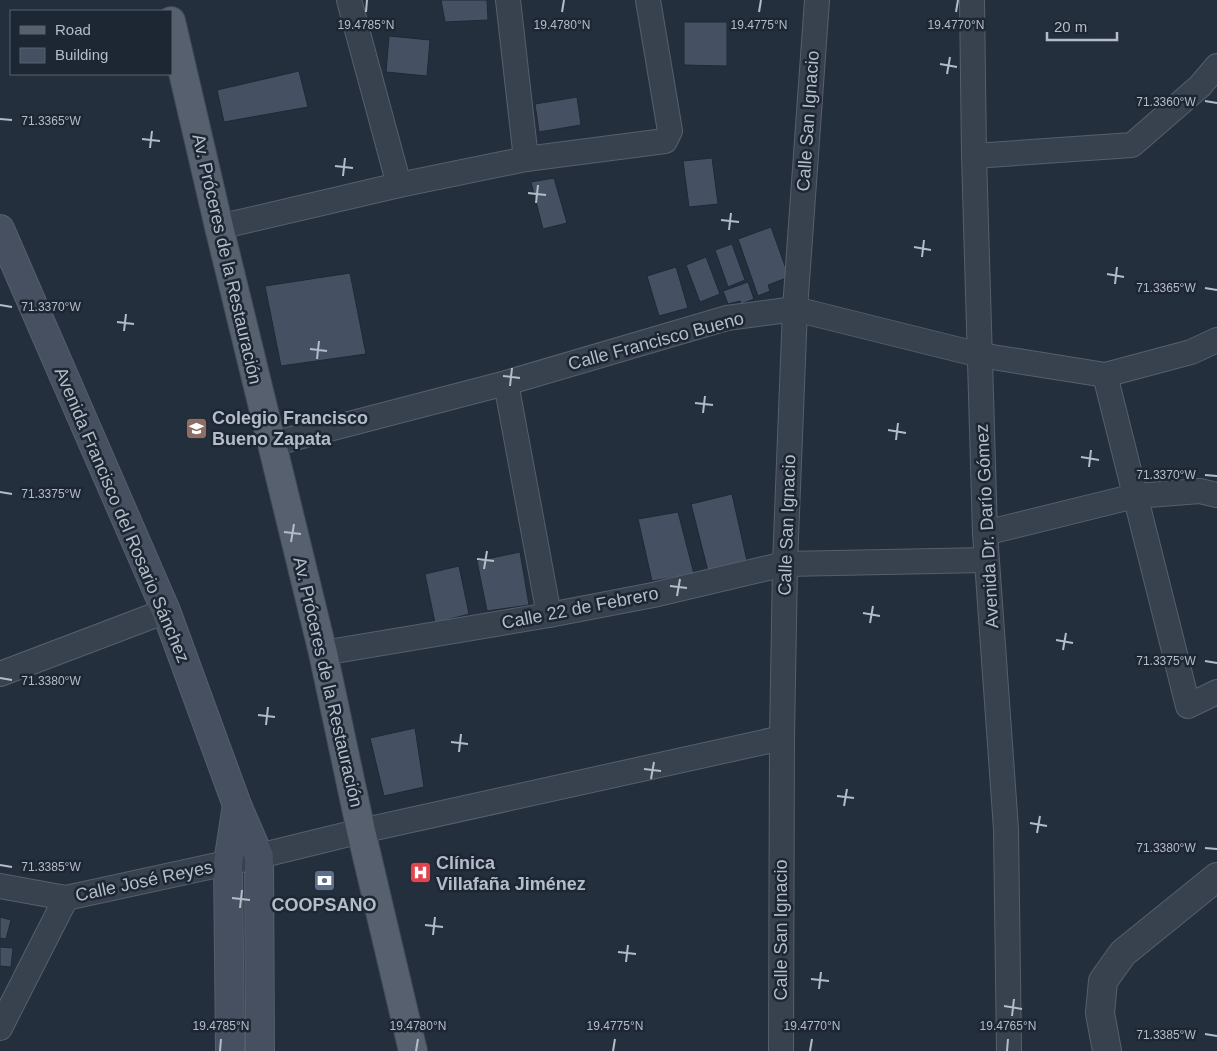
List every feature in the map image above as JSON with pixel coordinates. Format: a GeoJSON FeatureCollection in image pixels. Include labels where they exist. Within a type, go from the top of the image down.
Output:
{"type":"FeatureCollection","features":[{"type":"Feature","properties":{"kind":"main road","name":"Av. Próceres de la Restauración"},"geometry":{"type":"LineString","coordinates":[[172,25],[219,227],[323,652],[361,831],[413,1051]]}},
{"type":"Feature","properties":{"kind":"main road","name":"Avenida Francisco del Rosario Sánchez"},"geometry":{"type":"LineString","coordinates":[[0,229],[166,611],[237,805],[259,856],[260,1051]]}},
{"type":"Feature","properties":{"kind":"main road","name":"Avenida Francisco del Rosario Sánchez"},"geometry":{"type":"LineString","coordinates":[[230,1051],[228,863],[237,805]]}},
{"type":"Feature","properties":{"kind":"street"},"geometry":{"type":"LineString","coordinates":[[349,0],[399,185]]}},
{"type":"Feature","properties":{"kind":"street"},"geometry":{"type":"LineString","coordinates":[[508,0],[526,158]]}},
{"type":"Feature","properties":{"kind":"street"},"geometry":{"type":"LineString","coordinates":[[219,227],[399,185],[526,158],[665,141],[670,131],[648,0]]}},
{"type":"Feature","properties":{"kind":"street","name":"Calle San Ignacio"},"geometry":{"type":"LineString","coordinates":[[781,1051],[782,738],[785,564],[795,310],[817,0]]}},
{"type":"Feature","properties":{"kind":"street","name":"Avenida Dr. Darío Gómez"},"geometry":{"type":"LineString","coordinates":[[972,0],[974,156],[985,533],[1006,829],[1009,1051]]}},
{"type":"Feature","properties":{"kind":"street"},"geometry":{"type":"LineString","coordinates":[[974,156],[1132,145],[1200,86],[1217,66]]}},
{"type":"Feature","properties":{"kind":"street","name":"Calle Francisco Bueno"},"geometry":{"type":"LineString","coordinates":[[272,444],[506,383],[726,318],[795,310],[980,355],[1105,375],[1191,352],[1217,340]]}},
{"type":"Feature","properties":{"kind":"street"},"geometry":{"type":"LineString","coordinates":[[1105,375],[1188,706],[1217,692]]}},
{"type":"Feature","properties":{"kind":"street"},"geometry":{"type":"LineString","coordinates":[[506,383],[549,615]]}},
{"type":"Feature","properties":{"kind":"street"},"geometry":{"type":"LineString","coordinates":[[985,533],[1135,496],[1200,492],[1217,495]]}},
{"type":"Feature","properties":{"kind":"street","name":"Calle 22 de Febrero"},"geometry":{"type":"LineString","coordinates":[[323,652],[549,615],[652,595],[785,564],[986,560]]}},
{"type":"Feature","properties":{"kind":"street"},"geometry":{"type":"LineString","coordinates":[[0,674],[166,611]]}},
{"type":"Feature","properties":{"kind":"street","name":"Calle José Reyes"},"geometry":{"type":"LineString","coordinates":[[0,886],[66,898],[782,738]]}},
{"type":"Feature","properties":{"kind":"street"},"geometry":{"type":"LineString","coordinates":[[1107,1051],[1100,1013],[1103,981],[1123,953],[1217,877]]}},
{"type":"Feature","properties":{"kind":"street"},"geometry":{"type":"LineString","coordinates":[[0,1028],[66,898]]}},
{"type":"Feature","properties":{"kind":"building"},"geometry":{"type":"Polygon","coordinates":[[[441,0],[487,0],[488,20],[445,22],[441,0]]]}},
{"type":"Feature","properties":{"kind":"building"},"geometry":{"type":"Polygon","coordinates":[[[684,22],[727,22],[727,66],[684,65],[684,22]]]}},
{"type":"Feature","properties":{"kind":"building"},"geometry":{"type":"Polygon","coordinates":[[[389,36],[430,40],[427,76],[386,72],[389,36]]]}},
{"type":"Feature","properties":{"kind":"building"},"geometry":{"type":"Polygon","coordinates":[[[299,71],[308,107],[224,122],[217,90],[299,71]]]}},
{"type":"Feature","properties":{"kind":"building"},"geometry":{"type":"Polygon","coordinates":[[[577,97],[581,125],[539,132],[535,104],[577,97]]]}},
{"type":"Feature","properties":{"kind":"building"},"geometry":{"type":"Polygon","coordinates":[[[712,158],[718,204],[689,207],[683,161],[712,158]]]}},
{"type":"Feature","properties":{"kind":"building"},"geometry":{"type":"Polygon","coordinates":[[[554,178],[567,223],[543,229],[531,182],[554,178]]]}},
{"type":"Feature","properties":{"kind":"building"},"geometry":{"type":"Polygon","coordinates":[[[771,227],[789,277],[768,285],[770,291],[758,296],[738,239],[771,227]]]}},
{"type":"Feature","properties":{"kind":"building"},"geometry":{"type":"Polygon","coordinates":[[[732,244],[745,280],[728,287],[715,250],[732,244]]]}},
{"type":"Feature","properties":{"kind":"building"},"geometry":{"type":"Polygon","coordinates":[[[706,257],[720,294],[700,302],[686,265],[706,257]]]}},
{"type":"Feature","properties":{"kind":"building"},"geometry":{"type":"Polygon","coordinates":[[[676,267],[688,308],[659,316],[647,276],[676,267]]]}},
{"type":"Feature","properties":{"kind":"building"},"geometry":{"type":"Polygon","coordinates":[[[350,273],[366,354],[281,366],[265,286],[350,273]]]}},
{"type":"Feature","properties":{"kind":"building"},"geometry":{"type":"Polygon","coordinates":[[[748,282],[754,299],[741,304],[740,301],[728,304],[723,291],[748,282]]]}},
{"type":"Feature","properties":{"kind":"building"},"geometry":{"type":"Polygon","coordinates":[[[732,494],[747,561],[708,571],[691,504],[732,494]]]}},
{"type":"Feature","properties":{"kind":"building"},"geometry":{"type":"Polygon","coordinates":[[[678,512],[694,574],[652,581],[638,519],[678,512]]]}},
{"type":"Feature","properties":{"kind":"building"},"geometry":{"type":"Polygon","coordinates":[[[520,552],[529,605],[487,611],[477,561],[520,552]]]}},
{"type":"Feature","properties":{"kind":"building"},"geometry":{"type":"Polygon","coordinates":[[[459,566],[469,614],[435,623],[425,574],[459,566]]]}},
{"type":"Feature","properties":{"kind":"building"},"geometry":{"type":"Polygon","coordinates":[[[415,728],[424,787],[384,796],[370,738],[415,728]]]}},
{"type":"Feature","properties":{"kind":"building"},"geometry":{"type":"Polygon","coordinates":[[[0,917],[11,920],[6,939],[0,938],[0,917]]]}},
{"type":"Feature","properties":{"kind":"building"},"geometry":{"type":"Polygon","coordinates":[[[0,947],[13,948],[11,967],[0,966],[0,947]]]}},
{"type":"Feature","properties":{"kind":"place","name":"Colegio Francisco Bueno Zapata"},"geometry":{"type":"Point","coordinates":[196,428]}},
{"type":"Feature","properties":{"kind":"place","name":"Clínica Villafaña Jiménez"},"geometry":{"type":"Point","coordinates":[420,873]}},
{"type":"Feature","properties":{"kind":"place","name":"COOPSANO"},"geometry":{"type":"Point","coordinates":[324,880]}}]}
